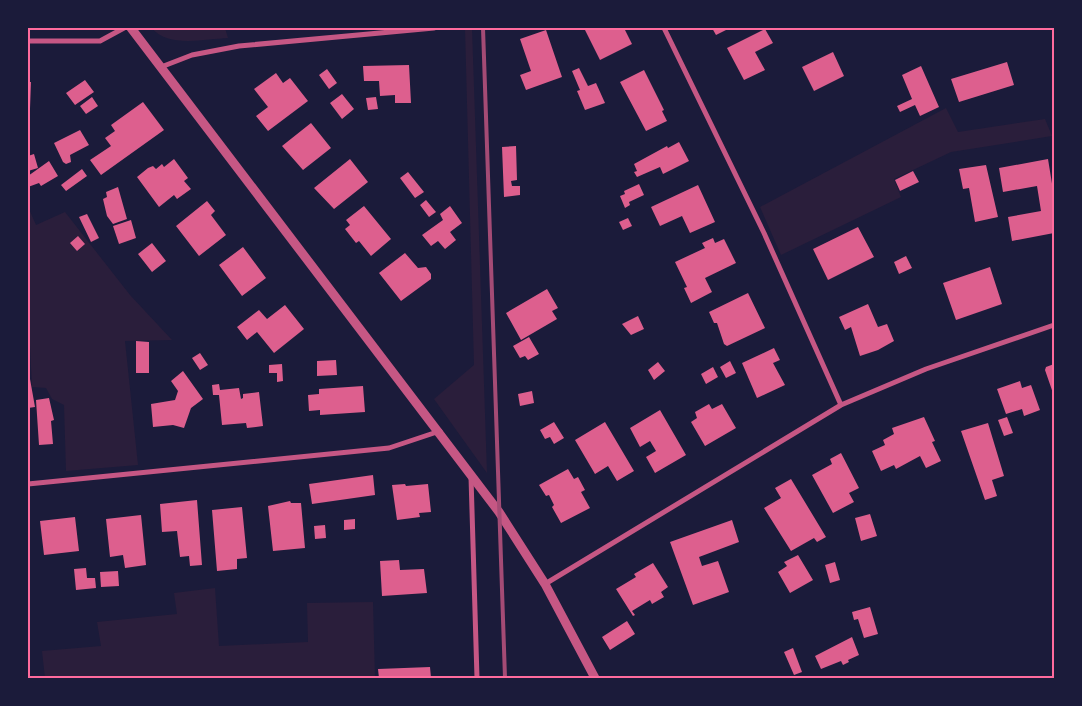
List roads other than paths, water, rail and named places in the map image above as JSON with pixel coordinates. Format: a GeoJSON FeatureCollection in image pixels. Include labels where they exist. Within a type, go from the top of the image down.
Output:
{"type":"FeatureCollection","features":[{"type":"Feature","properties":{"kind":"street"},"geometry":{"type":"LineString","coordinates":[[28,40],[100,41],[124,28]]}},
{"type":"Feature","properties":{"kind":"street"},"geometry":{"type":"LineString","coordinates":[[131,28],[470,471],[545,584],[595,678]]}},
{"type":"Feature","properties":{"kind":"street"},"geometry":{"type":"LineString","coordinates":[[161,67],[192,55],[239,46],[434,28]]}},
{"type":"Feature","properties":{"kind":"street"},"geometry":{"type":"LineString","coordinates":[[664,28],[756,216],[841,405]]}},
{"type":"Feature","properties":{"kind":"street"},"geometry":{"type":"LineString","coordinates":[[545,584],[841,405],[926,369],[1054,325]]}},
{"type":"Feature","properties":{"kind":"street"},"geometry":{"type":"LineString","coordinates":[[28,484],[389,448],[440,431]]}},
{"type":"Feature","properties":{"kind":"street"},"geometry":{"type":"LineString","coordinates":[[470,471],[477,678]]}},
{"type":"Feature","properties":{"kind":"railway"},"geometry":{"type":"LineString","coordinates":[[483,28],[505,678]]}}]}
